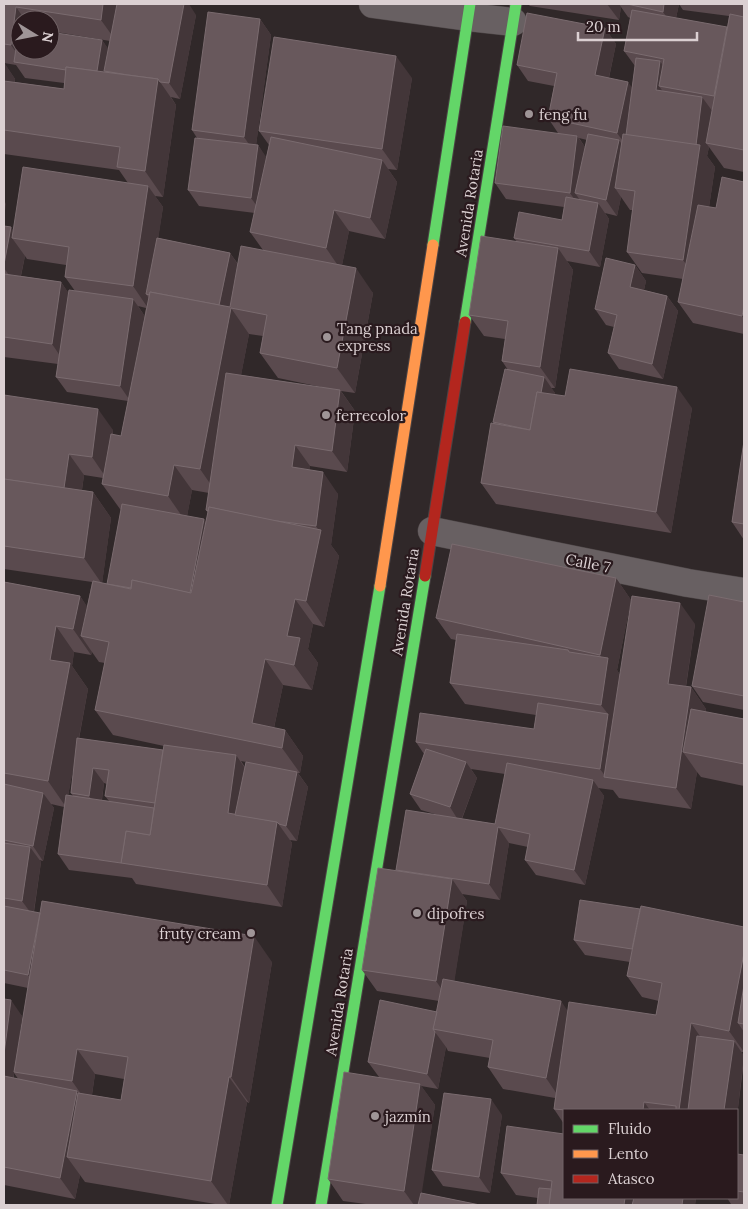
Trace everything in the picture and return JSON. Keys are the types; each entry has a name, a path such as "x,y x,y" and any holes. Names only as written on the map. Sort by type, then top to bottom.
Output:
{"street":[{"path":"374,4 514,13"},
{"name":"Avenida Rotaria","path":"277,1205 394,499 469,11"},
{"name":"Avenida Rotaria","path":"321,1205 432,532 514,13"},
{"name":"Calle 7","path":"432,532 688,583 744,592"}],"building":[{"path":"4,4 103,4 101,20 60,14 60,10 36,10 16,7 16,10 10,10 10,45 4,44"},
{"path":"117,4 184,4 169,83 160,82 158,79 104,71"},
{"path":"627,4 664,4 663,12"},
{"path":"632,10 727,27 714,96 659,86 664,59 624,51"},
{"path":"208,12 260,19 244,137 192,130"},
{"path":"527,13 605,28 595,75 628,82 617,133 548,118 557,73 517,65"},
{"path":"730,14 744,17 744,150 706,143"},
{"path":"60,34 102,40 97,71 66,67 66,70 14,62 14,60 60,60"},
{"path":"274,37 396,56 382,149 259,131"},
{"path":"636,58 660,61 656,90 702,97 696,145 626,135"},
{"path":"66,67 158,79 145,171 117,167 120,147 4,130 4,81 64,89"},
{"path":"503,126 577,136 570,193 495,183"},
{"path":"588,134 619,140 606,200 575,193"},
{"path":"623,134 700,145 683,260 627,252 635,191 615,188"},
{"path":"271,137 382,160 370,218 334,210 326,248 250,232"},
{"path":"195,138 258,145 251,198 188,190"},
{"path":"23,167 148,186 133,286 65,277 69,247 12,238"},
{"path":"722,177 744,182 744,306 742,316 678,302 698,205 716,208"},
{"path":"566,197 598,203 589,251 514,238 519,212 562,220"},
{"path":"4,226 11,227 4,264"},
{"path":"481,236 558,248 540,367 502,361 508,321 469,315"},
{"path":"157,238 230,253 219,305 150,292 149,295 146,294"},
{"path":"241,246 356,268 337,368 260,353 267,315 231,308 200,469 174,465 168,496 102,484 111,434 121,436 150,292 230,307"},
{"path":"606,258 635,265 630,287 667,296 652,364 608,353 617,315 595,309"},
{"path":"4,274 61,282 52,344 4,337"},
{"path":"69,290 133,299 120,386 56,377"},
{"path":"505,369 544,377 541,393 537,392 530,430 493,422"},
{"path":"570,369 677,387 656,512 481,483 491,423 530,430 537,392 565,396"},
{"path":"226,373 340,390 332,451 295,445 292,467 323,472 316,526 269,520 209,507 208,511 206,510"},
{"path":"4,395 98,409 92,457 69,454 64,488 4,479"},
{"path":"744,441 744,524 732,522"},
{"path":"4,479 93,492 84,558 4,546"},
{"path":"122,504 204,519 190,593 132,580 131,588 107,584"},
{"path":"209,507 321,530 306,601 295,599 287,636 300,638 294,665 265,659 252,723 285,730 282,748 95,710 109,642 81,636 93,581 131,589 132,580 191,593"},
{"path":"452,544 616,578 600,655 436,618"},
{"path":"4,582 80,596 73,629 56,626 50,660 70,663 48,781 4,773"},
{"path":"709,595 744,602 744,696 692,686"},
{"path":"632,596 680,603 668,684 691,687 676,788 604,777"},
{"path":"457,634 568,650 569,652 608,658 601,705 450,683"},
{"path":"538,703 608,714 600,769 416,742 420,713 534,729"},
{"path":"691,709 744,719 744,764 683,752"},
{"path":"77,738 163,750 155,803 105,796 109,770 93,768 89,796 71,793"},
{"path":"164,745 236,755 228,813 277,822 267,885 121,863 126,831 150,835"},
{"path":"426,749 466,762 450,807 410,794"},
{"path":"246,762 297,772 286,826 277,822 235,815"},
{"path":"507,763 593,780 574,870 525,860 530,834 498,827 489,884 396,870 406,810 495,824"},
{"path":"4,784 43,793 33,846 4,840"},
{"path":"66,795 154,808 150,835 126,831 121,863 58,854"},
{"path":"4,843 30,847 22,901 4,898"},
{"path":"378,868 452,879 436,981 362,970"},
{"path":"580,900 640,909 632,949 574,940"},
{"path":"42,901 254,936 231,1077 229,1077 211,1181 67,1157 78,1093 121,1100 128,1057 77,1049 72,1081 14,1072"},
{"path":"4,906 40,913 28,975 4,970"},
{"path":"641,906 744,927 744,953 729,1031 691,1023 679,1109 676,1109 676,1106 644,1102 643,1109 554,1109 569,1002 656,1015 662,983 627,976"},
{"path":"443,979 561,1001 546,1078 488,1067 493,1040 433,1029"},
{"path":"744,985 744,1024 738,1023"},
{"path":"4,999 11,1000 4,1054"},
{"path":"380,1000 437,1012 427,1074 368,1062"},
{"path":"697,1036 734,1041 724,1109 688,1109"},
{"path":"344,1072 420,1084 404,1191 328,1179"},
{"path":"4,1076 77,1091 60,1178 4,1167"},
{"path":"444,1093 491,1099 479,1177 432,1170"},
{"path":"507,1126 563,1134 563,1199 625,1199 624,1205 549,1205 552,1181 501,1173"},
{"path":"738,1154 744,1155 744,1192 738,1191"},
{"path":"539,1188 551,1189 549,1205 537,1205"},
{"path":"421,1193 480,1205 418,1205"},
{"path":"634,1199 683,1199 682,1205 632,1205"}],"traffic: fast":[{"path":"433,245 470,4"},
{"path":"465,322 516,4"},
{"path":"321,1205 425,576"},
{"path":"277,1205 380,586"}],"traffic: slow":[{"path":"380,586 433,245"}],"traffic: jam":[{"path":"425,576 465,322"}],"place":[{"name":"feng fu","path":"529,114"},
{"name":"Tang pnada express","path":"327,337"},
{"name":"ferrecolor","path":"326,415"},
{"name":"dipofres","path":"417,913"},
{"name":"fruty cream","path":"251,933"},
{"name":"jazmín","path":"375,1116"}]}
